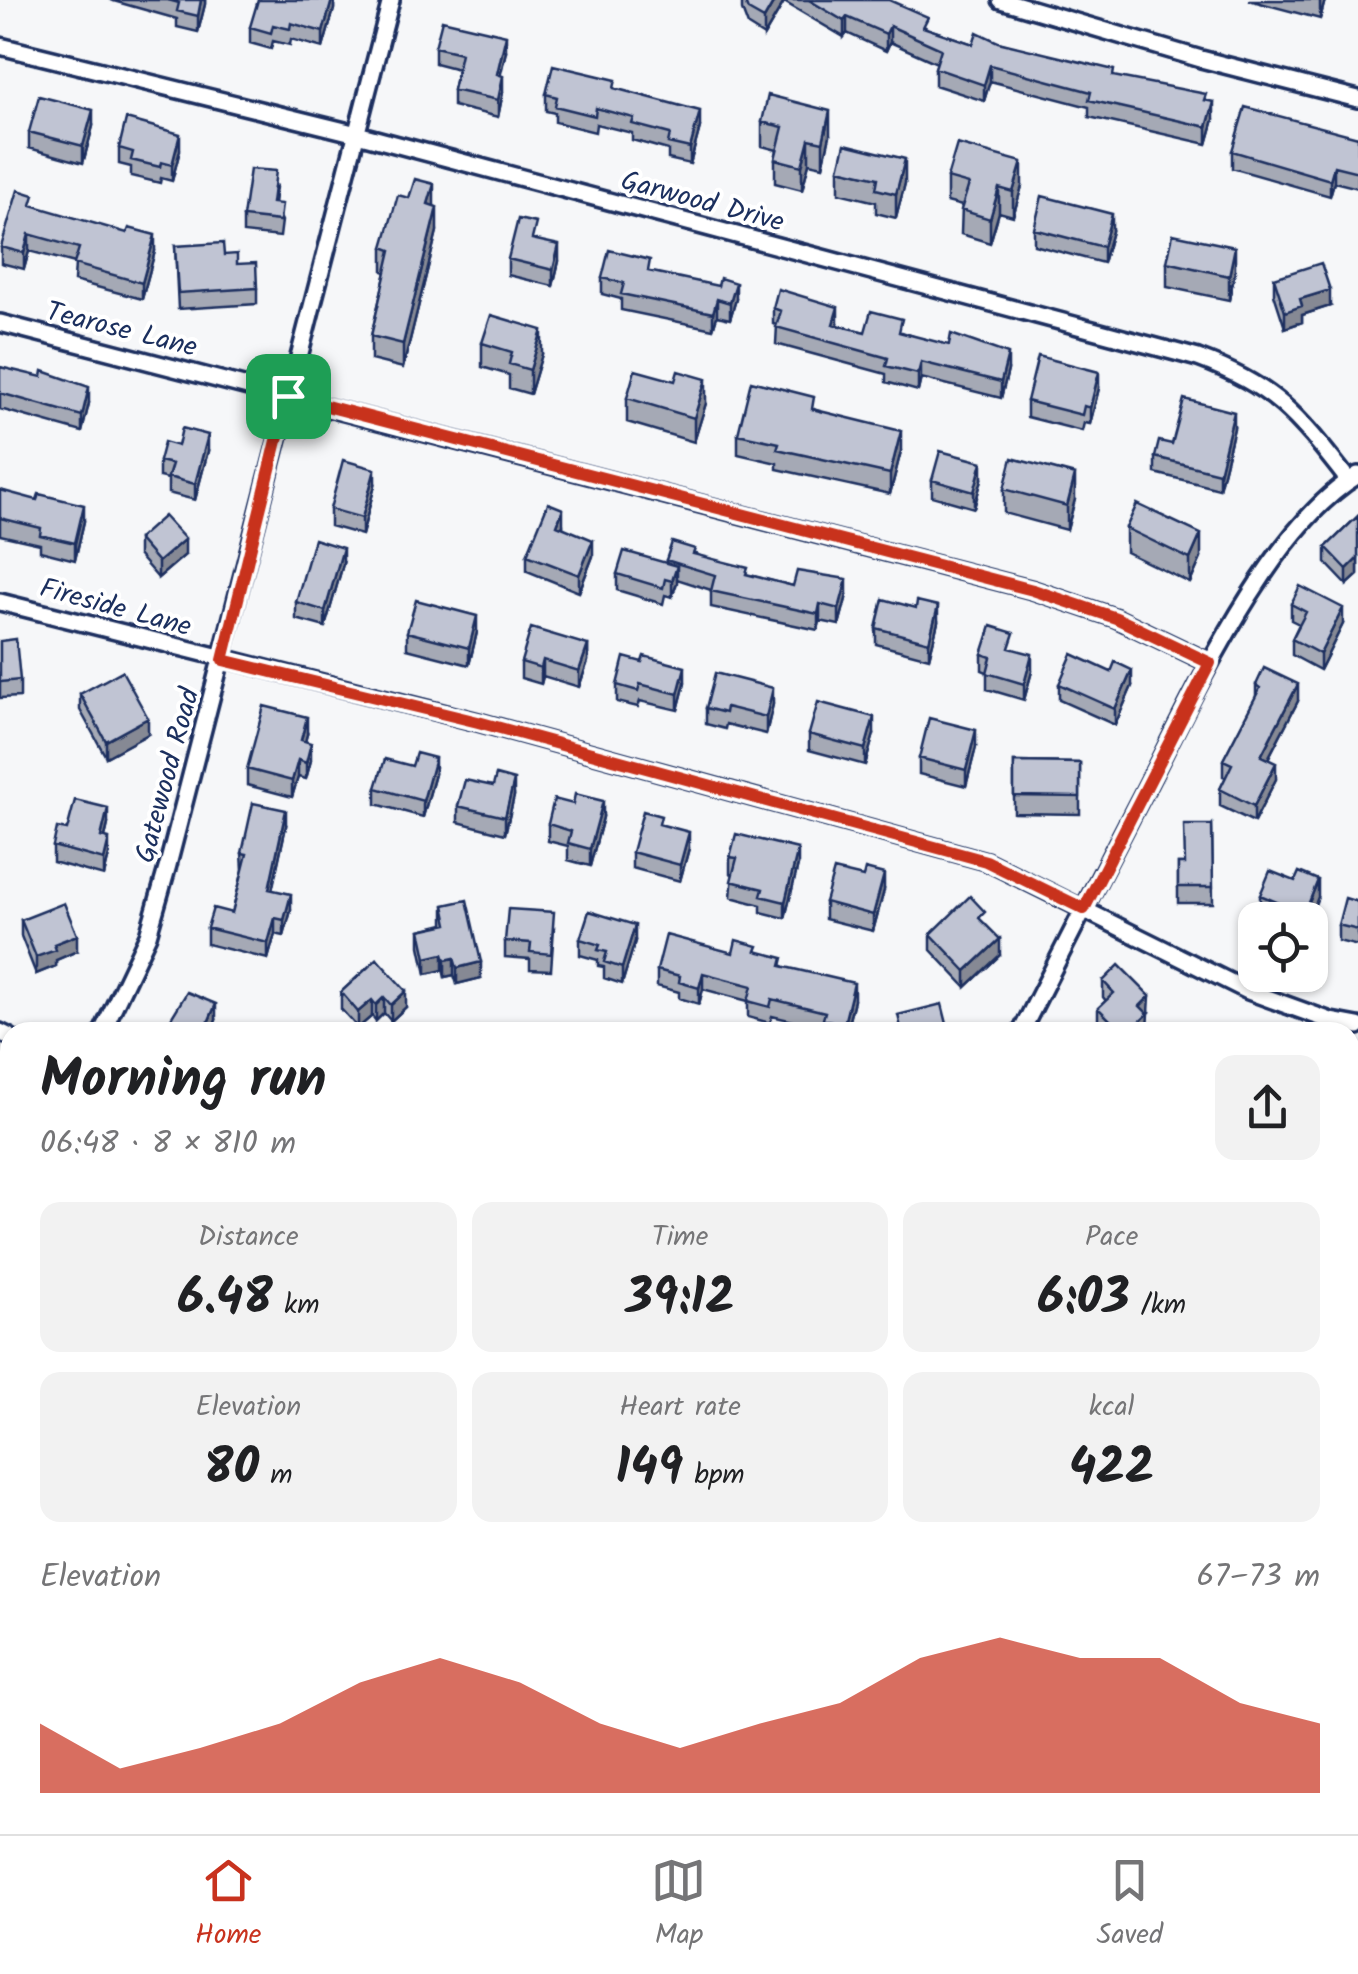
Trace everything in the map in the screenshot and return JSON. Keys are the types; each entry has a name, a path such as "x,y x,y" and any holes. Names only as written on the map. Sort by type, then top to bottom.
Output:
{"street":[{"name":"Gatewood Road","path":"107,1022 148,935 223,660 391,0"},
{"path":"1002,0 1184,54 1358,99"},
{"name":"Garwood Drive","path":"0,46 357,134 1198,358 1244,375 1278,397 1354,478"},
{"name":"Tearose Lane","path":"0,322 1033,590 1116,618 1210,663"},
{"path":"1026,1022 1210,663 1283,551 1326,498 1354,478"},
{"name":"Fireside Lane","path":"0,602 478,722 986,861 1248,991 1336,1022"}],"building":[{"path":"168,0 201,0 198,16 177,11 179,3"},
{"path":"258,0 332,0 323,32 291,23 290,29 273,25 271,33 250,27"},
{"path":"744,0 775,0 764,19 748,10"},
{"path":"809,0 889,0 928,17 923,27 973,44 977,32 998,42 1114,70 1113,76 1206,94 1204,100 1214,102 1207,127 1089,100 1091,92 990,65 984,85 935,68 941,49 890,26 886,34 847,17 844,21"},
{"path":"442,20 506,35 497,74 503,76 498,100 453,90 461,53 435,47"},
{"path":"553,65 616,80 614,88 700,111 690,148 668,143 670,134 632,124 634,118 596,108 595,116 555,106 557,97 546,94"},
{"path":"768,95 830,111 823,142 809,139 802,166 775,159 783,127 762,122"},
{"path":"39,96 93,110 83,146 29,132"},
{"path":"1245,107 1358,137 1358,172 1334,166 1330,180 1232,151"},
{"path":"126,119 180,134 172,165 161,162 160,167 131,160 133,152 119,148"},
{"path":"845,144 905,159 896,194 876,189 878,178 839,169"},
{"path":"957,144 1022,162 1013,192 999,188 990,219 961,210 969,184 947,178"},
{"path":"250,169 276,171 272,203 282,204 280,221 243,217"},
{"path":"415,179 434,184 428,204 437,207 403,344 371,336 391,250 383,247 398,195 409,198"},
{"path":"18,190 34,195 31,205 127,233 129,228 155,235 142,283 74,264 79,248 29,234 24,253 1,247"},
{"path":"1042,196 1112,214 1103,247 1034,229"},
{"path":"518,219 536,223 532,239 559,245 553,270 508,259"},
{"path":"1173,234 1235,247 1229,276 1167,262"},
{"path":"223,243 224,255 237,254 237,264 256,263 257,288 178,293 175,246"},
{"path":"609,250 650,260 648,271 718,286 720,278 736,283 730,303 717,299 713,313 621,294 624,283 602,278"},
{"path":"1321,263 1330,290 1300,299 1302,306 1285,312 1274,278"},
{"path":"778,289 838,307 833,324 865,332 871,311 902,319 899,332 949,345 951,334 1008,354 1001,382 921,362 918,374 886,366 888,358 776,327 781,311 773,308"},
{"path":"491,315 542,330 530,370 509,364 512,352 482,343"},
{"path":"1038,356 1099,372 1090,408 1084,406 1082,415 1027,401"},
{"path":"0,367 42,377 43,371 89,387 82,416 0,393"},
{"path":"635,370 675,381 678,371 706,379 694,418 627,398"},
{"path":"751,381 814,397 812,409 901,431 890,474 777,449 779,443 738,434"},
{"path":"1184,399 1234,412 1219,473 1155,457 1159,441 1172,444"},
{"path":"182,428 208,435 195,484 168,477 172,464 159,461 164,442 178,446"},
{"path":"940,451 982,462 974,492 932,480"},
{"path":"1012,458 1075,475 1067,506 1004,489"},
{"path":"343,460 375,469 362,518 330,509"},
{"path":"0,490 37,500 39,494 84,505 75,543 40,535 41,528 0,518"},
{"path":"548,503 563,509 557,525 593,540 579,575 527,555"},
{"path":"1137,504 1201,534 1190,559 1126,528"},
{"path":"164,516 185,539 158,562 138,539"},
{"path":"1358,516 1358,558 1347,569 1326,547"},
{"path":"314,539 343,548 325,611 296,602"},
{"path":"672,542 695,549 693,554 748,568 746,574 793,586 797,571 847,579 839,609 820,604 818,614 711,591 715,575 666,560"},
{"path":"624,551 677,566 672,581 665,579 663,588 617,574"},
{"path":"1300,586 1343,608 1320,654 1292,639 1306,612 1291,604"},
{"path":"883,599 916,608 917,601 938,606 929,642 876,628"},
{"path":"416,600 477,616 469,648 407,632"},
{"path":"991,626 1014,633 1009,648 1032,654 1024,684 987,673 991,657 982,654"},
{"path":"531,628 588,645 579,671 543,660 541,668 521,662"},
{"path":"16,639 20,680 0,682 0,641"},
{"path":"1072,654 1111,672 1115,662 1132,670 1115,709 1059,684"},
{"path":"644,656 685,667 678,694 640,684 638,691 617,685 624,657 642,662"},
{"path":"1264,668 1298,684 1261,756 1276,763 1254,806 1220,789 1232,764 1223,760 1260,688 1256,685"},
{"path":"122,671 148,718 106,741 80,694"},
{"path":"715,673 773,688 766,717 726,707 725,713 706,708"},
{"path":"818,702 874,717 865,749 809,734"},
{"path":"264,706 307,717 301,740 311,743 306,763 298,760 292,781 247,769"},
{"path":"929,718 976,730 966,770 919,758"},
{"path":"416,753 435,758 423,801 376,788 385,759 412,766"},
{"path":"1014,762 1080,763 1080,797 1014,796"},
{"path":"496,775 514,780 505,817 458,806 465,780 493,786"},
{"path":"575,794 603,801 590,849 568,843 571,831 548,824 554,799 573,804"},
{"path":"75,800 108,808 101,837 109,839 104,860 53,846 57,828 67,830"},
{"path":"253,803 286,810 269,889 291,894 284,920 275,918 268,943 207,928 213,908 232,913 247,854 242,853"},
{"path":"643,811 661,816 659,824 689,832 680,865 632,852"},
{"path":"1184,825 1212,825 1213,887 1178,887 1178,864 1185,864"},
{"path":"736,834 798,849 785,902 761,896 763,889 731,881 737,858 730,857"},
{"path":"865,869 884,874 873,915 825,902 834,870 863,877"},
{"path":"1270,871 1295,881 1299,872 1318,880 1309,902 1277,902 1260,895"},
{"path":"970,896 985,912 979,918 1000,939 966,971 931,934"},
{"path":"1345,898 1358,902 1358,930 1338,925"},
{"path":"467,900 481,962 457,968 454,958 445,960 443,954 426,958 420,930 448,924 444,905"},
{"path":"64,903 77,935 54,944 56,950 36,957 21,920"},
{"path":"508,909 554,912 551,954 530,952 531,943 505,941"},
{"path":"589,911 635,925 622,968 604,962 607,952 598,950 600,945 580,939"},
{"path":"666,935 733,953 736,940 758,946 756,951 783,958 781,966 854,983 844,1022 836,1022 823,1019 825,1012 772,999 770,1007 748,1001 752,986 703,973 699,988 679,982 680,976 657,970"},
{"path":"377,959 406,991 391,1005 384,997 376,1005 372,1000 358,1012 341,992"},
{"path":"1119,965 1150,996 1140,1006 1148,1014 1140,1022 1112,1022 1098,1008 1114,993 1103,981"},
{"path":"187,992 216,1004 208,1022 169,1022"},
{"path":"942,1004 946,1022 900,1022 898,1015"}],"route":[{"path":"288,396 1033,590 1116,618 1210,663 1084,909 986,861 478,722 223,660 288,396"}]}
